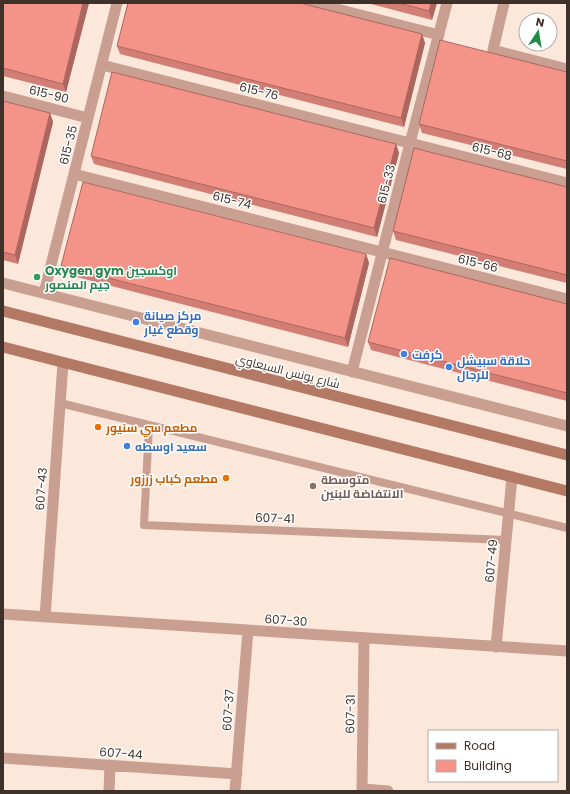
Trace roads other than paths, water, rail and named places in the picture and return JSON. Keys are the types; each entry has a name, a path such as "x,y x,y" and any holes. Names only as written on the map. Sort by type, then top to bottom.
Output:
{"main road":[{"name":"شارع يونس السبعاوي","path":"3,311 567,455"},
{"path":"3,348 567,491"}],"street":[{"name":"615-35","path":"44,293 117,3"},
{"path":"313,3 439,35"},
{"name":"615-33","path":"352,372 447,3"},
{"path":"504,3 493,50 567,69"},
{"name":"615-76","path":"102,65 410,143"},
{"name":"615-90","path":"3,96 88,118"},
{"name":"615-68","path":"410,143 567,183"},
{"name":"615-74","path":"74,174 383,252"},
{"name":"615-66","path":"383,252 567,299"},
{"path":"3,283 567,426"},
{"name":"607-43","path":"45,617 63,363"},
{"name":"607-49","path":"496,647 512,477"},
{"name":"607-30","path":"3,614 567,651"},
{"name":"607-37","path":"235,791 248,630"},
{"name":"607-31","path":"362,790 364,638"},
{"name":"607-44","path":"3,758 237,774"},
{"path":"109,791 110,765"},
{"path":"362,790 388,791"}],"lane":[{"path":"60,403 567,528"},
{"name":"607-41","path":"149,425 144,525 506,540"}],"place":[{"name":"Oxygen gym اوكسجين جيم المنصور","path":"37,277"},
{"name":"مركز صيانة وقطع غيار","path":"136,322"},
{"name":"كرفت","path":"404,354"},
{"name":"حلاقة سبيشل للرجال","path":"449,367"},
{"name":"مطعم سي سنيور","path":"98,427"},
{"name":"سعيد اوسطه","path":"127,446"},
{"name":"مطعم كباب زرزور","path":"226,478"},
{"name":"متوسطة الانتفاضة للبنين","path":"313,486"}]}
